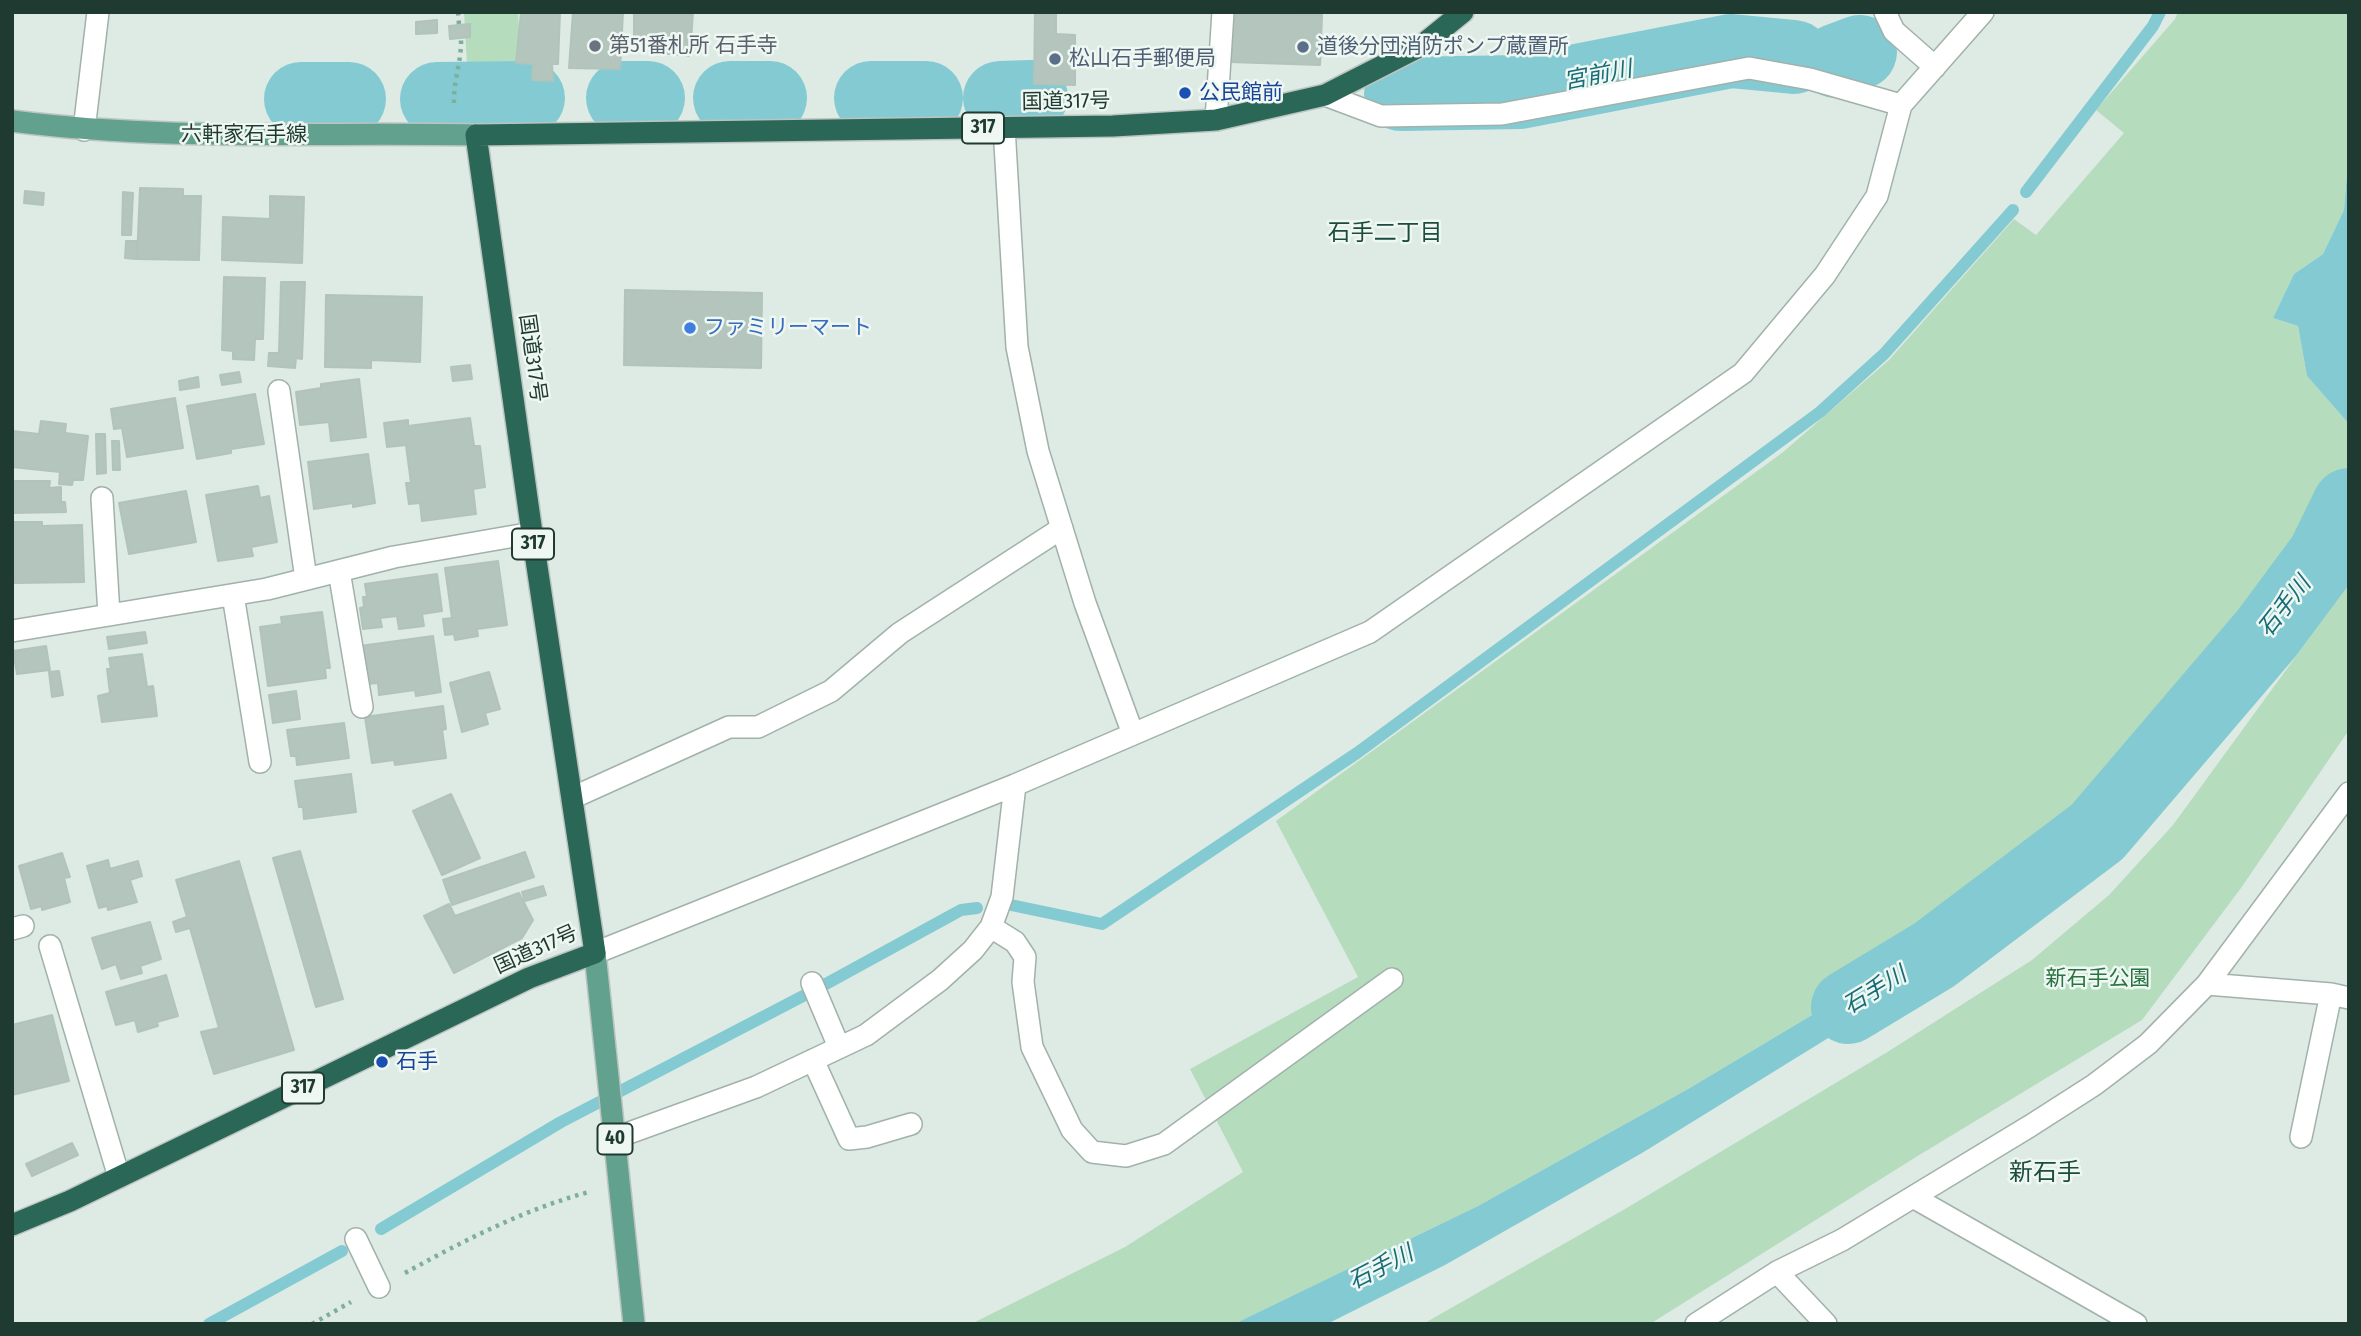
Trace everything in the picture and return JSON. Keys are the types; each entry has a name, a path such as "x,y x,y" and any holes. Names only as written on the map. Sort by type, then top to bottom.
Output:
{"highway":[{"name":"国道317号","path":"12,1225 119,1177 530,978 595,953 476,135 1113,126 1216,120 1325,96 1421,46 1463,12"}],"main road":[{"name":"六軒家石手線","path":"12,121 84,130 185,135 476,135"},
{"name":"40","path":"595,953 634,1324"}],"street":[{"path":"84,130 98,12"},
{"path":"1216,120 1223,12"},
{"path":"1885,12 1894,32 1934,67"},
{"path":"595,953 1015,785 1370,632 1743,373 1825,275 1877,196 1901,104 1983,12"},
{"path":"1325,96 1381,116 1502,114 1749,68 1810,79 1901,104"},
{"path":"1004,127 1017,347 1038,451 1085,603 1133,734"},
{"path":"279,391 306,579"},
{"path":"102,498 109,615"},
{"path":"572,798 729,727 758,727 831,691 900,633 1062,528"},
{"path":"12,631 233,595 394,557 532,533"},
{"path":"339,571 362,707"},
{"path":"233,595 260,762"},
{"path":"615,1138 756,1087 866,1035 940,980 973,950 991,927 1002,897 1015,785"},
{"path":"1696,1324 1777,1272 1842,1240 1913,1198 2094,1085 2148,1044 2207,984 2349,793"},
{"path":"991,927 1015,942 1026,957 1023,982 1032,1047 1072,1130 1092,1153 1126,1156 1164,1144 1392,979"},
{"path":"50,946 119,1177"},
{"path":"812,983 839,1047"},
{"path":"2207,984 2340,996 2301,1137"},
{"path":"813,1060 849,1139 867,1137 911,1124"},
{"path":"1913,1198 2136,1324"},
{"path":"356,1239 379,1287"},
{"path":"1777,1272 1826,1324"}],"path":[{"path":"458,12 459,25"},
{"path":"454,105 454,84 461,53 461,38"},
{"path":"312,1324 446,1250 557,1200 620,1184"}],"green space":[{"path":"464,12 518,12 522,79 468,82"},
{"path":"2178,12 2349,12 2349,150 2344,210 2323,254 2294,274 2273,318 2298,326 2307,376 2349,424 2349,478 2294,599 2326,571 2288,625 2110,842 1893,998 1932,956 1874,978 1688,1089 1478,1206 1234,1324 971,1324 1125,1247 1243,1172 1190,1069 1358,977 1276,821 1782,453 1889,360 2014,219 2036,235 2124,133 2096,110 2175,19"},
{"name":"新石手公園","path":"2349,579 2349,730 2241,888 2142,1020 1916,1157 1650,1324 1423,1324 1625,1209 1889,1051 2032,960 2109,895 2173,825 2321,622"}],"water":[{"path":"2349,150 2349,424 2307,376 2298,326 2273,318 2294,274 2323,254 2344,210"},
{"path":"2349,478 2349,531 2326,571 2293,600"},
{"path":"1934,955 1893,998 1642,1153 1445,1265 1327,1324 1234,1324 1478,1206 1688,1089 1874,978"}],"building":[{"path":"521,12 560,12 558,64 552,64 553,81 532,80 533,64 516,63"},
{"path":"573,12 623,12 620,69 569,68"},
{"path":"634,12 693,12 690,56 661,53 662,43 634,42"},
{"path":"1035,12 1056,12 1056,34 1075,35 1075,85 1034,84"},
{"path":"1232,12 1322,15 1320,65 1230,62"},
{"path":"437,20 437,33 416,34 416,22"},
{"path":"470,24 470,37 450,39 449,26"},
{"path":"140,188 183,189 183,196 201,196 199,260 137,259"},
{"path":"25,191 44,193 43,205 24,203"},
{"path":"123,192 133,193 131,235 122,235"},
{"path":"270,196 304,197 302,263 222,260 223,217 270,219"},
{"path":"126,241 137,241 136,259 125,258"},
{"path":"224,277 265,278 263,339 255,339 254,360 233,359 233,351 222,350"},
{"path":"281,282 305,282 302,359 296,358 295,368 268,366 269,353 279,353"},
{"path":"625,290 762,293 761,368 624,365"},
{"path":"326,295 422,297 420,362 371,360 371,368 325,367"},
{"path":"470,365 472,379 453,381 451,367"},
{"path":"239,372 241,382 222,385 220,375"},
{"path":"198,377 199,387 180,390 179,381"},
{"path":"359,379 366,437 331,441 329,422 300,425 296,392 321,388 321,384"},
{"path":"255,394 264,444 231,449 231,453 197,459 187,406"},
{"path":"175,398 183,448 127,457 122,428 114,429 111,409"},
{"path":"470,418 474,446 480,446 485,487 473,489 476,514 422,521 420,503 409,504 406,483 411,483 406,445 387,447 384,423 408,420 408,426"},
{"path":"41,421 66,424 65,433 88,436 83,480 73,480 72,485 59,484 60,472 12,467 12,431 39,434"},
{"path":"96,434 105,434 106,473 97,474"},
{"path":"112,441 119,441 120,470 113,470"},
{"path":"368,454 375,503 353,507 353,503 314,509 308,462"},
{"path":"12,481 50,481 49,488 61,487 61,502 65,502 66,512 12,513"},
{"path":"258,486 260,498 269,496 277,542 251,547 253,556 218,561 206,495"},
{"path":"186,491 196,542 129,554 119,503"},
{"path":"12,522 42,522 42,526 82,525 84,582 15,583 15,577 12,577"},
{"path":"498,561 507,625 477,629 478,636 455,640 454,634 445,635 443,619 452,618 445,568"},
{"path":"437,574 442,611 422,614 424,626 399,629 397,616 380,618 382,627 363,629 360,608 364,607 363,597 367,597 365,584"},
{"path":"322,612 330,668 325,668 326,678 268,686 260,627 282,624 281,617"},
{"path":"145,632 147,643 109,649 107,637"},
{"path":"433,636 441,692 416,696 415,690 379,695 378,683 366,684 360,646"},
{"path":"46,646 50,670 17,674 13,651"},
{"path":"142,654 147,687 153,686 157,716 102,722 98,696 110,693 107,669 111,669 109,658"},
{"path":"59,671 63,695 52,697 49,672"},
{"path":"489,672 500,709 485,713 488,724 462,732 450,683"},
{"path":"296,691 300,719 273,723 269,695"},
{"path":"443,706 446,729 442,730 446,758 395,765 394,760 372,763 365,717"},
{"path":"344,723 349,758 297,765 296,756 291,756 287,730"},
{"path":"351,774 356,812 304,819 295,781"},
{"path":"451,794 480,858 442,875 413,811"},
{"path":"300,851 343,999 316,1007 273,858"},
{"path":"525,852 534,877 452,905 443,880"},
{"path":"62,853 70,877 64,878 70,902 42,910 42,906 31,909 19,866"},
{"path":"108,860 110,869 138,861 142,876 130,880 137,902 108,910 107,906 99,908 87,866"},
{"path":"239,861 294,1050 214,1074 201,1032 219,1028 190,928 176,932 173,922 187,917 176,880"},
{"path":"543,886 546,895 525,901 522,892"},
{"path":"519,893 533,920 522,938 454,973 424,916 449,904 455,916"},
{"path":"150,922 161,959 140,966 142,973 121,979 116,964 102,969 92,938"},
{"path":"166,975 178,1016 157,1022 158,1026 138,1032 135,1020 116,1025 106,992"},
{"path":"52,1015 69,1081 12,1095 12,1025"},
{"path":"72,1143 78,1155 32,1176 26,1164"}],"waterway":[{"path":"2026,192 2153,26 2160,12"},
{"name":"宮前川","path":"1401,94 1520,92 1731,51 1794,57"},
{"name":"宮前川","path":"1836,61 1860,52"},
{"name":"宮前川","path":"1000,98 1031,97"},
{"name":"宮前川","path":"437,99 528,98"},
{"name":"宮前川","path":"623,98 648,98"},
{"name":"宮前川","path":"730,98 770,98"},
{"name":"宮前川","path":"871,98 926,98"},
{"name":"宮前川","path":"301,99 349,99"},
{"path":"1011,905 1102,924 1357,753 1820,412 1884,354 2013,210"},
{"name":"石手川","path":"1848,1007 1934,955 2097,832 2267,633 2324,556 2349,505"},
{"path":"824,985 961,910 977,908"},
{"path":"381,1229 561,1122 805,995"},
{"path":"209,1324 342,1251"}],"place":[{"name":"第51番札所 石手寺","path":"595,46"},
{"name":"道後分団消防ポンプ蔵置所","path":"1303,47"},
{"name":"松山石手郵便局","path":"1055,59"},
{"name":"公民館前","path":"1185,93"},
{"name":"ファミリーマート","path":"690,328"},
{"name":"石手","path":"382,1062"}],"district":[{"name":"石手二丁目","path":"1385,234"},
{"name":"新石手","path":"2045,1173"}]}
